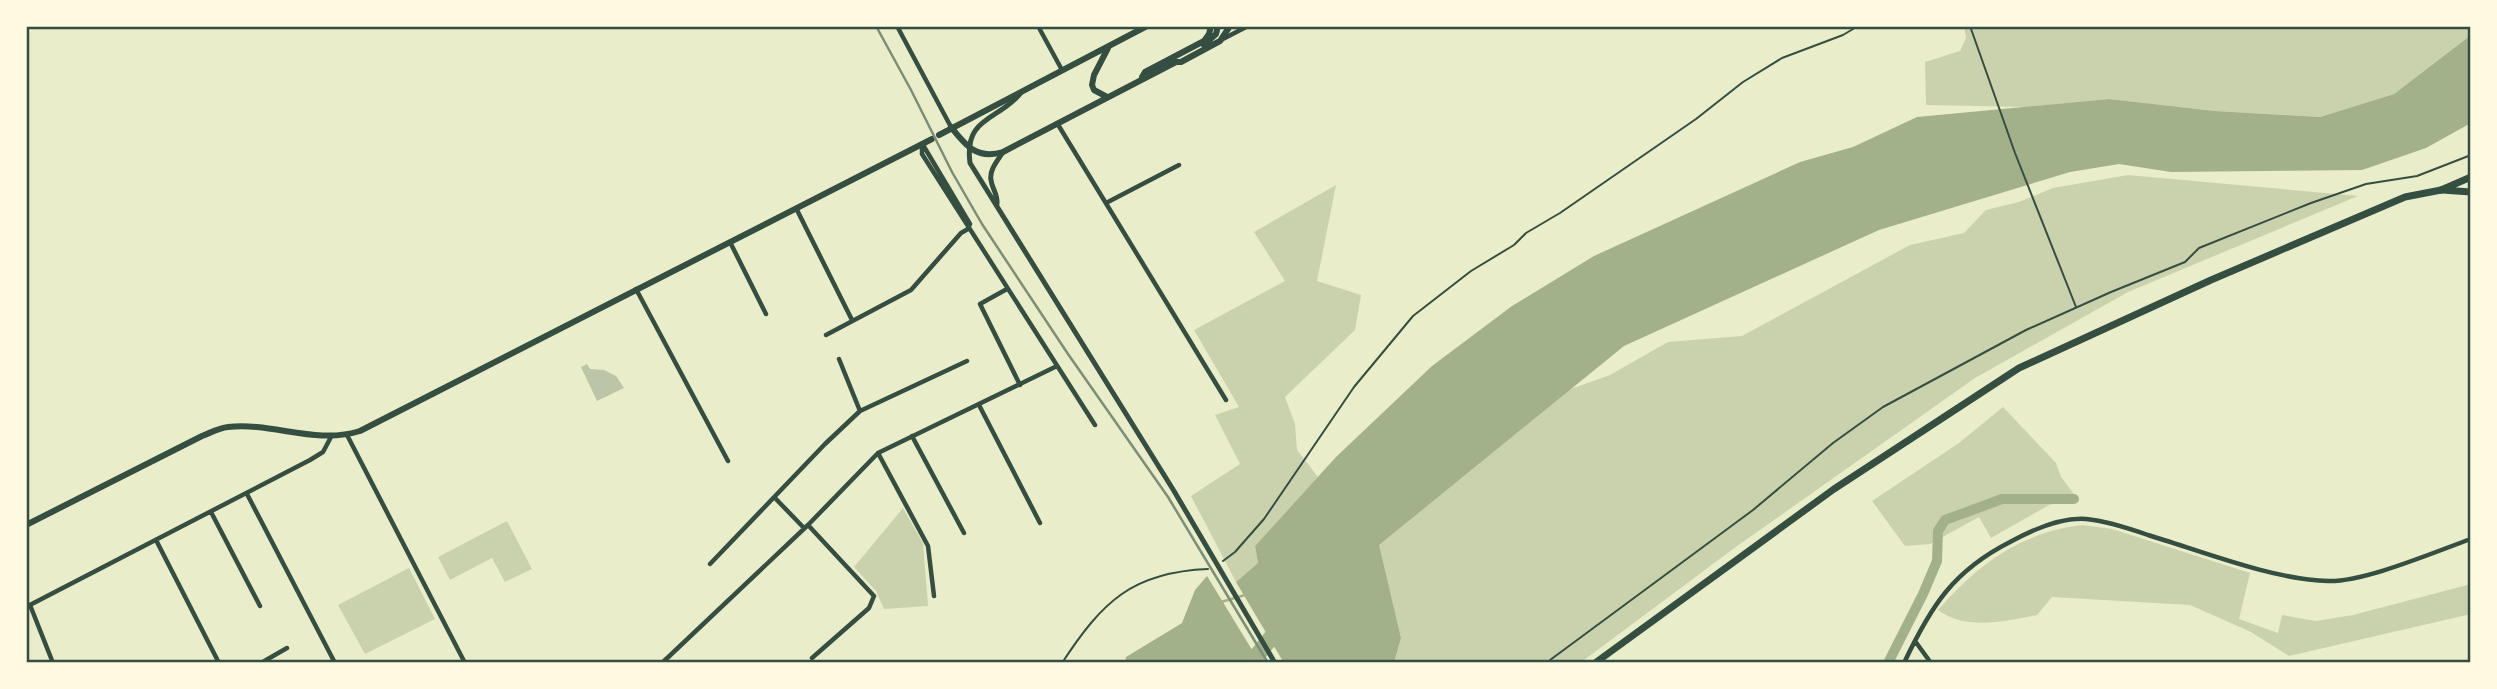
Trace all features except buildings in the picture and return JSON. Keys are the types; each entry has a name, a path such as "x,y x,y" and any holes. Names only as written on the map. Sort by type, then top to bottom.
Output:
{"main road":[{"path":"939,135 1147,26"},
{"path":"1141,79 1146,72 1204,41 1211,26"},
{"path":"951,127 968,148 992,156 1003,152 1176,62 1208,43 1216,34 1218,26"},
{"path":"1176,62 1181,62 1220,41 1230,26"},
{"path":"1107,97 1094,90 1092,80 1109,46"},
{"path":"26,525 202,436 226,428 247,427 331,437 360,431 932,139"},
{"path":"1595,663 1834,489 2019,368 2211,280 2405,197 2441,190 2471,177"},
{"path":"2441,190 2471,192"}],"street":[{"path":"897,26 951,127"},
{"path":"1038,26 1062,70"},
{"path":"1127,26 1132,35"},
{"path":"1220,41 1248,26"},
{"path":"1025,89 1011,104 979,123 968,148 970,163 1174,491 1275,663"},
{"path":"1057,123 1226,400"},
{"path":"826,335 911,290 961,233 968,229 970,223 922,144"},
{"path":"997,204 998,198 990,179 1003,152"},
{"path":"1106,203 1180,165"},
{"path":"796,207 852,320"},
{"path":"968,229 1095,425"},
{"path":"730,241 766,314"},
{"path":"636,289 729,461"},
{"path":"1007,289 980,304 1020,385"},
{"path":"839,359 860,411"},
{"path":"710,564 860,411 967,361"},
{"path":"662,663 806,526 878,453 1057,366"},
{"path":"979,405 1040,523"},
{"path":"347,435 465,663"},
{"path":"912,436 964,533"},
{"path":"53,663 28,606 323,452 331,437"},
{"path":"878,453 928,546 934,596"},
{"path":"247,494 335,663"},
{"path":"775,498 874,596 869,608 812,658"},
{"path":"211,512 260,606"},
{"path":"1904,663 1937,603 1963,571 1996,549 2056,522 2084,519 2114,524 2262,570 2302,579 2331,581 2383,569 2471,539"},
{"path":"156,540 219,663"},
{"path":"1915,640 1931,663"},
{"path":"261,663 287,648"}],"path":[{"path":"1222,562 1235,552 1264,519 1354,387 1413,316 1471,271 1514,245 1526,233 1560,213 1696,119 1743,82 1782,58 1843,35 1858,26"},
{"path":"1970,26 2024,177 2077,307"},
{"path":"1546,663 1753,510 1833,443 1883,407 2026,330 2185,262 2199,248 2366,184 2417,176 2471,155"},
{"path":"1062,663 1083,630 1103,609 1134,587 1163,574 1208,569"}],"shaded area":[{"path":"1964,26 2471,26 2471,35 2394,94 2320,117 2215,111 2109,99 2028,107 1926,105 1925,62 1960,51 1966,38"},
{"path":"2471,35 2471,123 2426,148 2362,170 2171,172 2119,164 2070,172 1879,230 1624,346 1379,545 1401,638 1394,663 1284,663 1236,582 1258,563 1255,546 1336,457 1432,366 1512,306 1594,256 1800,162 1853,147 1917,117 2109,99 2215,111 2320,117 2394,94"},
{"path":"2128,175 2358,196 2128,292 1975,378 1733,549 1580,663 1394,663 1401,638 1378,545 1571,389 1610,375 1668,342 1742,336 1910,245 1964,233 1986,210 2019,202 2053,188"},
{"path":"1336,185 1317,281 1361,295 1355,330 1285,397 1295,424 1297,450 1318,477 1255,546 1258,563 1236,582 1191,496 1240,464 1215,415 1239,407 1194,330 1285,281 1254,232"},
{"path":"2003,407 2056,463 2061,477 2078,499 2049,505 1991,538 1979,517 1930,544 1905,546 1872,501 1959,443"},
{"path":"903,508 923,543 928,606 884,609 876,591 854,567"},
{"path":"507,521 532,569 505,582 492,558 450,580 438,557"},
{"path":"2082,525 2112,529 2250,573 2239,619 2278,633 2282,615 2316,621 2353,615 2471,584 2471,614 2289,656 2251,632 2190,605 2052,597 2037,615 1986,623 1961,620 1938,610 1968,579 2002,553 2039,535"},
{"path":"409,568 435,619 365,654 338,605"},
{"path":"1207,576 1260,663 1125,663 1126,657 1182,623 1195,590"}],"waterway":[{"path":"1888,663 1937,561 1938,531 1945,520 2002,499 2074,499"},
{"path":"1221,602 1245,595"},
{"path":"1251,663 1274,634 1276,622"}],"railway":[{"path":"876,26 982,224 1068,354 1168,497 1268,663"}]}
